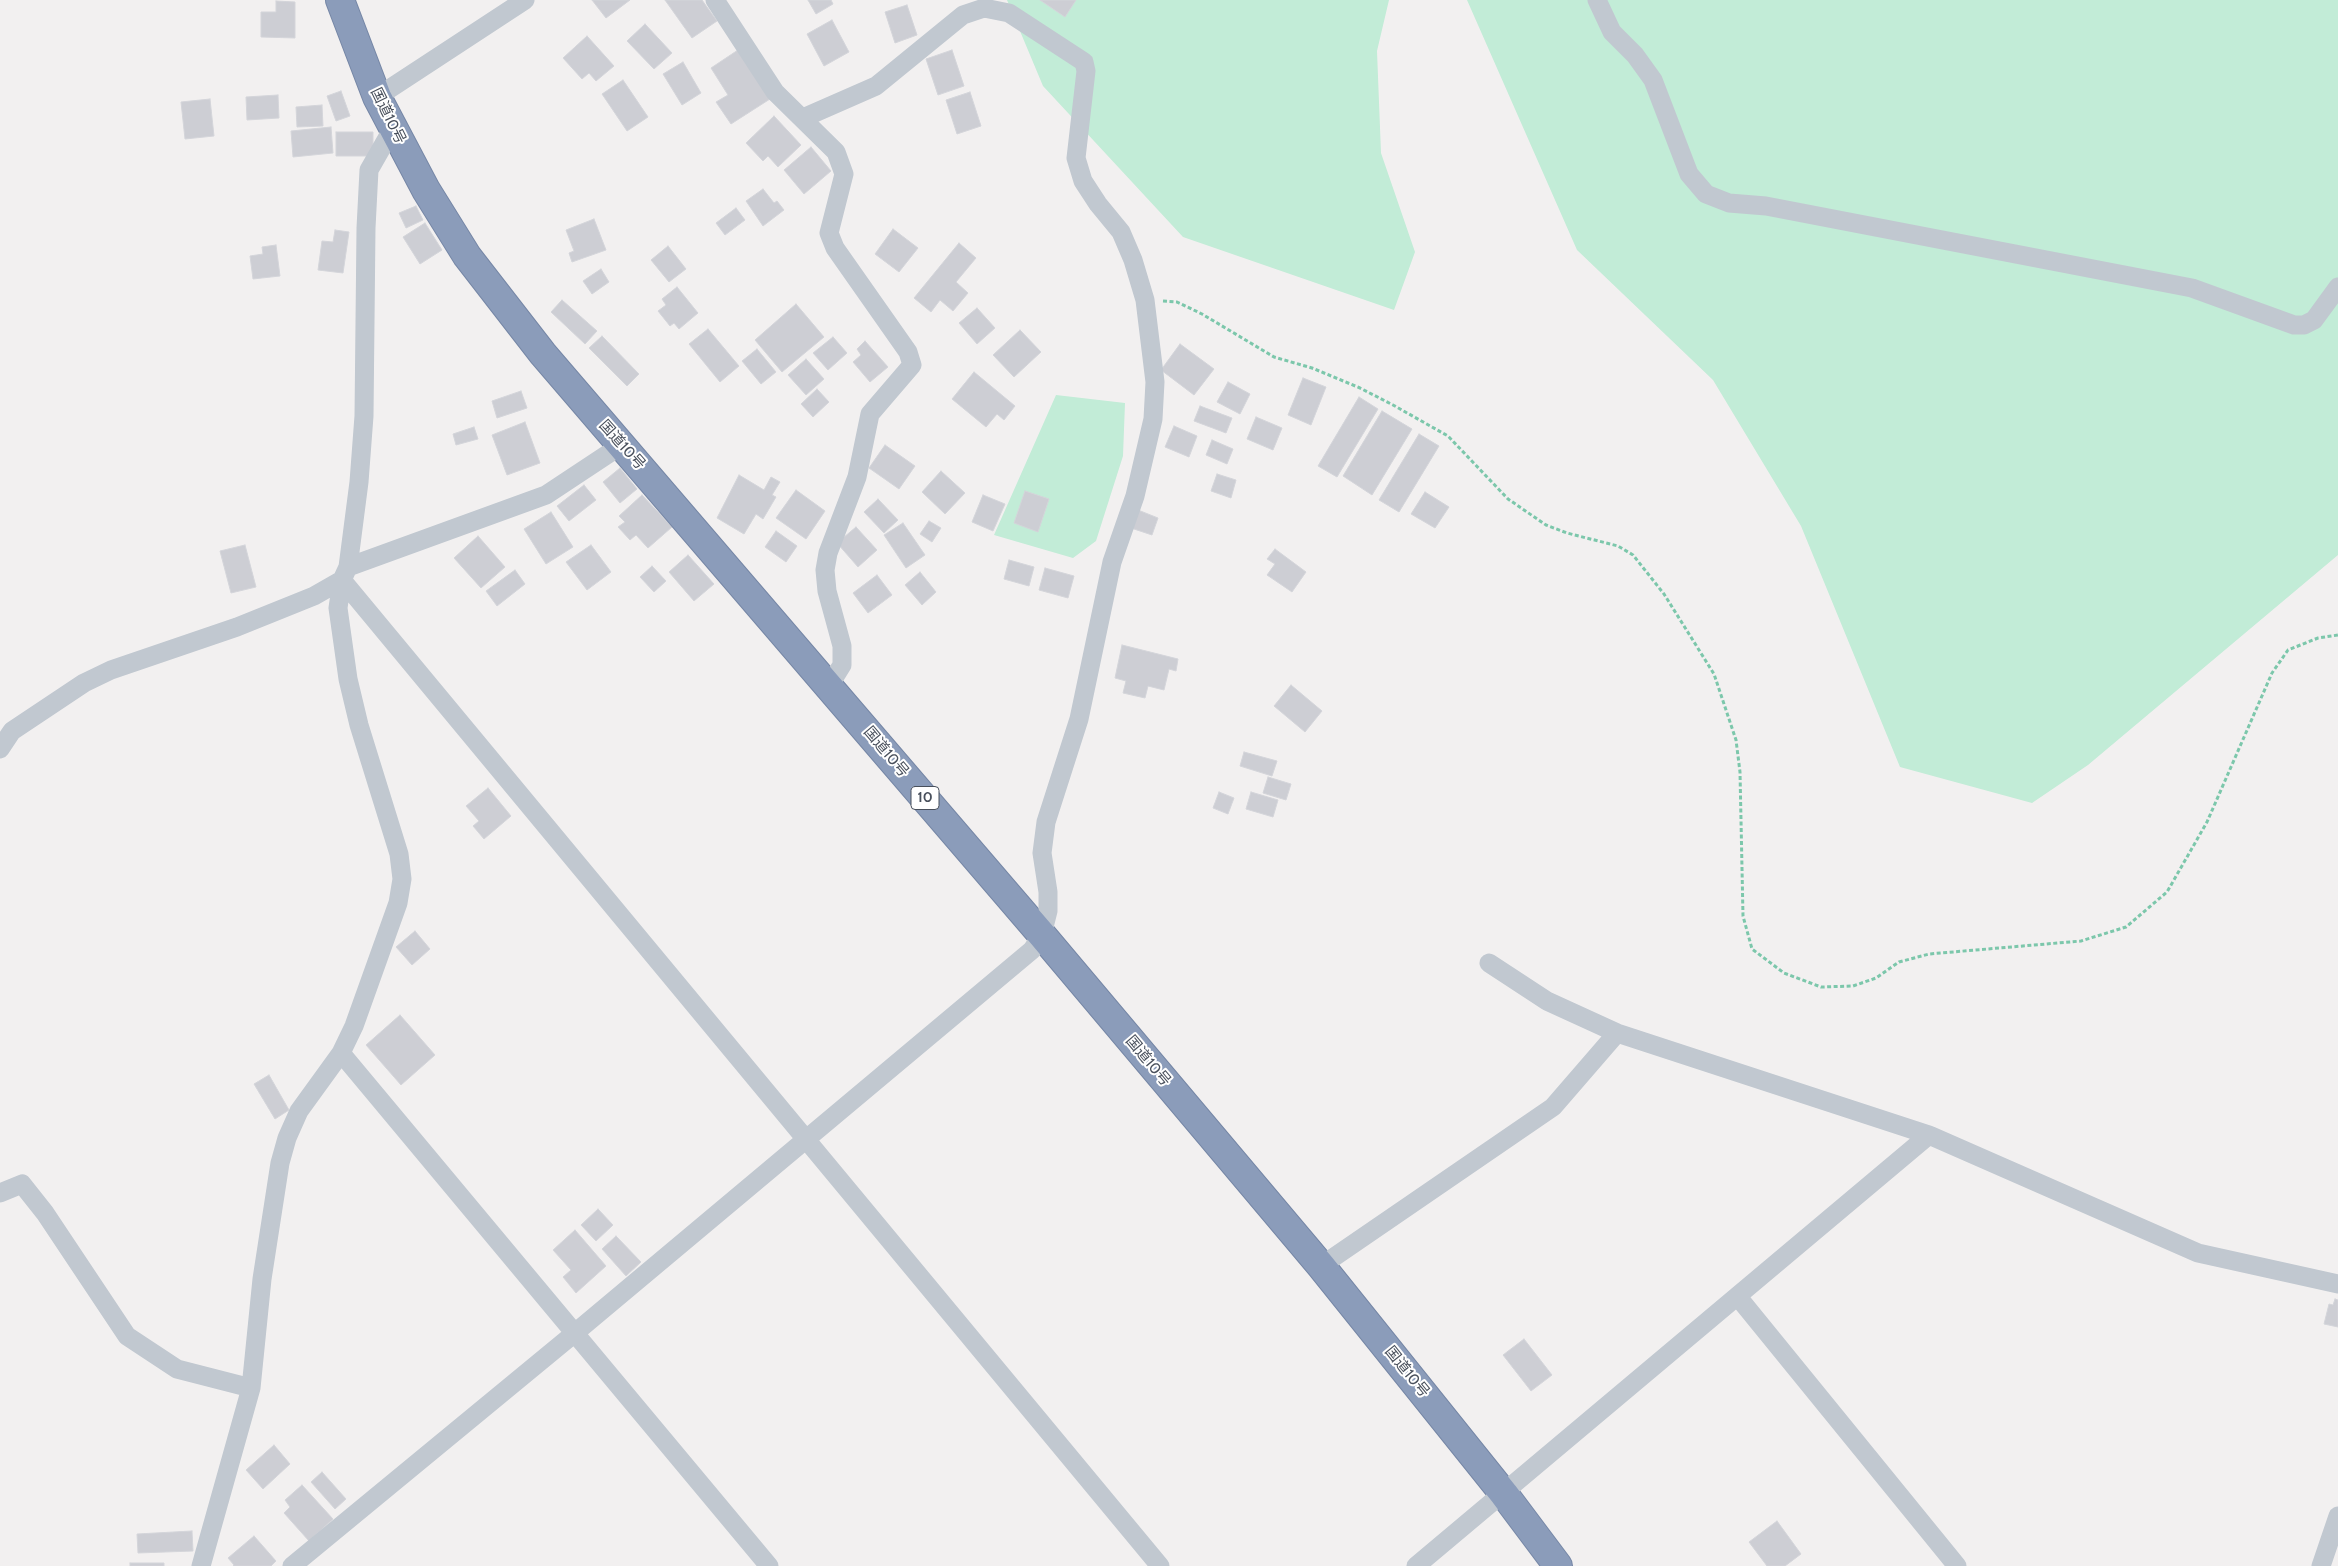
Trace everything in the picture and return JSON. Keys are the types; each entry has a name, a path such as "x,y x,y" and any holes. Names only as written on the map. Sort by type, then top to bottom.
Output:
{"highway":[{"name":"国道10号","path":"340,0 377,97 426,190 466,256 544,354 1042,935 1321,1266 1504,1494 1558,1566"}],"street":[{"path":"377,97 525,0"},
{"path":"715,0 775,92 836,152 844,174 829,233 834,248 908,352 912,365 870,414 857,477 828,554 825,570 827,591 842,646 842,665 829,686"},
{"path":"1597,0 1612,32 1635,55 1653,80 1689,174 1706,194 1728,203 1766,206 2192,288 2294,325 2314,320 2338,287"},
{"path":"292,1566 576,1332 1032,950 1042,935 1048,911 1048,892 1042,853 1046,822 1078,719 1112,562 1135,496 1153,419 1155,382 1146,300 1133,260 1122,232 1098,204 1083,181 1076,158 1086,71 1084,62 1009,13 984,8 963,15 876,86 803,118"},
{"path":"201,1566 251,1388 262,1279 280,1163 287,1138 299,1111 341,1053 354,1026 398,903 402,878 399,854 359,725 348,679 338,608 359,482 364,416 366,228 369,170 393,128"},
{"path":"0,749 12,732 84,683 111,670 237,627 314,596 345,573 546,494 623,444"},
{"path":"345,573 806,1140 1160,1566"},
{"path":"1489,962 1547,1001 1617,1033 1929,1135 2198,1253 2338,1284"},
{"path":"1321,1266 1553,1107 1617,1033"},
{"path":"341,1053 770,1566"},
{"path":"1416,1566 1929,1135"},
{"path":"0,1193 22,1184 45,1213 128,1336 177,1369 251,1388"},
{"path":"1738,1297 1957,1566"},
{"path":"2322,1566 2338,1516"}],"path":[{"path":"1146,300 1177,302 1202,314 1274,356 1320,372 1393,405 1448,436 1508,499 1546,524 1567,533 1618,546 1632,555 1664,594 1714,674 1736,740 1740,772 1740,847 1743,860 1743,916 1752,949 1784,973 1821,987 1853,986 1876,978 1899,962 1929,954 2081,940 2126,927 2167,892 2207,822 2272,673 2288,650 2318,638 2338,635"}],"green space":[{"path":"1007,0 1389,0 1377,51 1381,153 1415,252 1394,310 1183,237 1043,86"},
{"path":"1467,0 2338,0 2338,555 2088,765 2032,803 1900,767 1801,526 1713,380 1577,250"},
{"path":"1056,395 1125,403 1123,456 1096,541 1073,558 994,535"}],"building":[{"path":"592,0 630,0 606,18"},
{"path":"665,0 702,0 717,21 692,38"},
{"path":"808,0 831,0 833,4 816,14"},
{"path":"1040,0 1076,0 1065,17"},
{"path":"276,1 295,2 295,38 261,37 261,12 276,12"},
{"path":"907,5 917,35 895,43 885,12"},
{"path":"832,20 849,52 824,66 807,34"},
{"path":"645,24 672,53 654,69 627,41"},
{"path":"587,36 614,66 596,81 589,73 582,79 563,58"},
{"path":"738,50 770,99 731,124 716,102 728,95 711,68"},
{"path":"952,50 964,86 938,95 926,59"},
{"path":"683,62 701,93 682,105 663,74"},
{"path":"623,80 648,117 627,131 602,94"},
{"path":"341,91 350,116 336,121 327,96"},
{"path":"970,92 981,126 957,134 946,100"},
{"path":"278,95 279,118 247,120 246,97"},
{"path":"210,99 214,136 185,139 181,102"},
{"path":"322,105 323,126 297,127 296,107"},
{"path":"774,116 801,145 778,167 768,156 763,161 746,143"},
{"path":"331,127 333,153 293,157 291,131"},
{"path":"336,132 373,132 373,156 336,156"},
{"path":"811,147 831,171 804,194 784,170"},
{"path":"763,189 774,203 777,201 784,210 763,226 746,201"},
{"path":"416,206 423,220 406,228 399,213"},
{"path":"736,208 745,220 725,235 716,223"},
{"path":"594,219 606,250 572,262 569,253 574,251 566,230"},
{"path":"425,223 442,250 420,264 403,237"},
{"path":"893,229 918,248 899,272 875,254"},
{"path":"335,230 349,232 343,273 318,270 322,241 333,242"},
{"path":"959,243 976,258 956,282 968,293 953,311 940,300 931,312 914,298"},
{"path":"276,245 280,276 253,279 250,256 263,254 262,247"},
{"path":"668,246 686,269 669,282 651,260"},
{"path":"601,269 609,282 592,294 583,281"},
{"path":"677,287 698,313 679,329 674,323 670,326 658,311 666,305 662,299"},
{"path":"562,300 597,331 585,344 551,312"},
{"path":"796,304 824,337 782,372 755,340"},
{"path":"977,308 995,328 977,344 959,323"},
{"path":"708,329 739,366 720,382 689,344"},
{"path":"1020,330 1041,352 1014,377 993,355"},
{"path":"602,336 639,374 627,386 589,348"},
{"path":"833,337 847,353 828,370 813,353"},
{"path":"865,341 888,367 870,382 853,362 861,355 857,349"},
{"path":"1180,344 1214,369 1194,395 1161,370"},
{"path":"757,349 776,372 761,384 742,361"},
{"path":"806,359 824,379 806,395 788,375"},
{"path":"974,372 1015,406 1004,420 997,414 986,427 952,399"},
{"path":"1303,378 1326,387 1311,425 1288,415"},
{"path":"1228,382 1250,394 1240,414 1217,402"},
{"path":"817,389 829,402 813,417 801,404"},
{"path":"521,391 527,408 497,418 492,401"},
{"path":"1359,397 1378,409 1337,477 1318,466"},
{"path":"1200,406 1232,418 1226,433 1194,421"},
{"path":"1382,411 1412,429 1372,495 1343,476"},
{"path":"1256,417 1282,428 1273,450 1247,439"},
{"path":"525,422 540,463 507,475 492,435"},
{"path":"1174,426 1197,436 1189,457 1165,447"},
{"path":"474,427 478,439 456,445 453,434"},
{"path":"1419,434 1439,446 1399,512 1379,500"},
{"path":"1212,440 1233,449 1227,464 1206,455"},
{"path":"885,445 915,466 899,489 869,468"},
{"path":"620,468 637,489 620,503 603,482"},
{"path":"941,471 965,493 945,514 922,492"},
{"path":"1217,474 1236,480 1231,498 1211,491"},
{"path":"739,475 764,490 771,477 780,482 772,495 776,497 763,519 756,514 744,534 717,518"},
{"path":"584,485 596,500 569,521 557,506"},
{"path":"796,490 825,511 806,539 776,518"},
{"path":"1025,491 1049,499 1038,532 1014,523"},
{"path":"1425,492 1449,507 1435,528 1411,514"},
{"path":"642,495 672,527 648,548 636,535 630,540 618,527 625,522 619,516"},
{"path":"983,495 1005,504 993,531 972,522"},
{"path":"878,499 898,520 884,533 864,512"},
{"path":"1138,510 1158,518 1152,535 1131,528"},
{"path":"551,512 573,547 546,564 524,529"},
{"path":"929,521 941,528 932,542 920,534"},
{"path":"903,523 925,555 906,568 884,535"},
{"path":"856,527 877,550 858,567 837,543"},
{"path":"776,531 797,546 786,562 765,547"},
{"path":"478,536 505,567 481,588 454,558"},
{"path":"245,545 256,587 231,593 220,551"},
{"path":"591,545 611,572 587,590 566,562"},
{"path":"1275,549 1306,572 1292,592 1267,575 1275,564 1267,559"},
{"path":"688,555 714,584 694,601 669,572"},
{"path":"1009,560 1034,567 1029,586 1004,579"},
{"path":"652,566 666,581 654,592 640,577"},
{"path":"1045,568 1074,576 1068,598 1039,590"},
{"path":"515,570 525,584 497,606 486,591"},
{"path":"920,572 936,592 922,605 905,585"},
{"path":"877,575 892,595 868,613 853,593"},
{"path":"1122,645 1178,659 1176,671 1169,669 1164,690 1148,686 1145,698 1123,693 1126,681 1115,678"},
{"path":"1291,685 1322,711 1305,732 1274,706"},
{"path":"1244,752 1277,761 1272,776 1240,766"},
{"path":"1268,777 1291,784 1286,800 1263,793"},
{"path":"488,788 511,816 484,839 473,826 479,821 466,806"},
{"path":"1219,792 1234,798 1228,814 1213,808"},
{"path":"1251,792 1278,800 1273,817 1246,809"},
{"path":"415,931 430,949 412,965 396,947"},
{"path":"400,1015 435,1055 401,1085 366,1045"},
{"path":"269,1075 289,1110 275,1119 254,1084"},
{"path":"598,1209 613,1225 596,1241 581,1225"},
{"path":"575,1230 606,1266 576,1293 563,1277 571,1270 553,1250"},
{"path":"616,1236 641,1262 626,1276 602,1249"},
{"path":"2335,1299 2338,1300 2338,1327 2324,1324 2329,1304 2333,1305"},
{"path":"1524,1339 1552,1375 1531,1391 1503,1355"},
{"path":"274,1445 290,1464 263,1489 246,1470"},
{"path":"322,1472 346,1499 335,1509 311,1482"},
{"path":"302,1485 333,1519 309,1541 284,1513 290,1507 285,1500"},
{"path":"1777,1521 1801,1554 1785,1566 1767,1566 1749,1542"},
{"path":"192,1531 193,1551 138,1553 137,1534"},
{"path":"254,1536 276,1561 271,1566 233,1566 228,1558"},
{"path":"130,1563 164,1563 164,1566 130,1566"}]}
